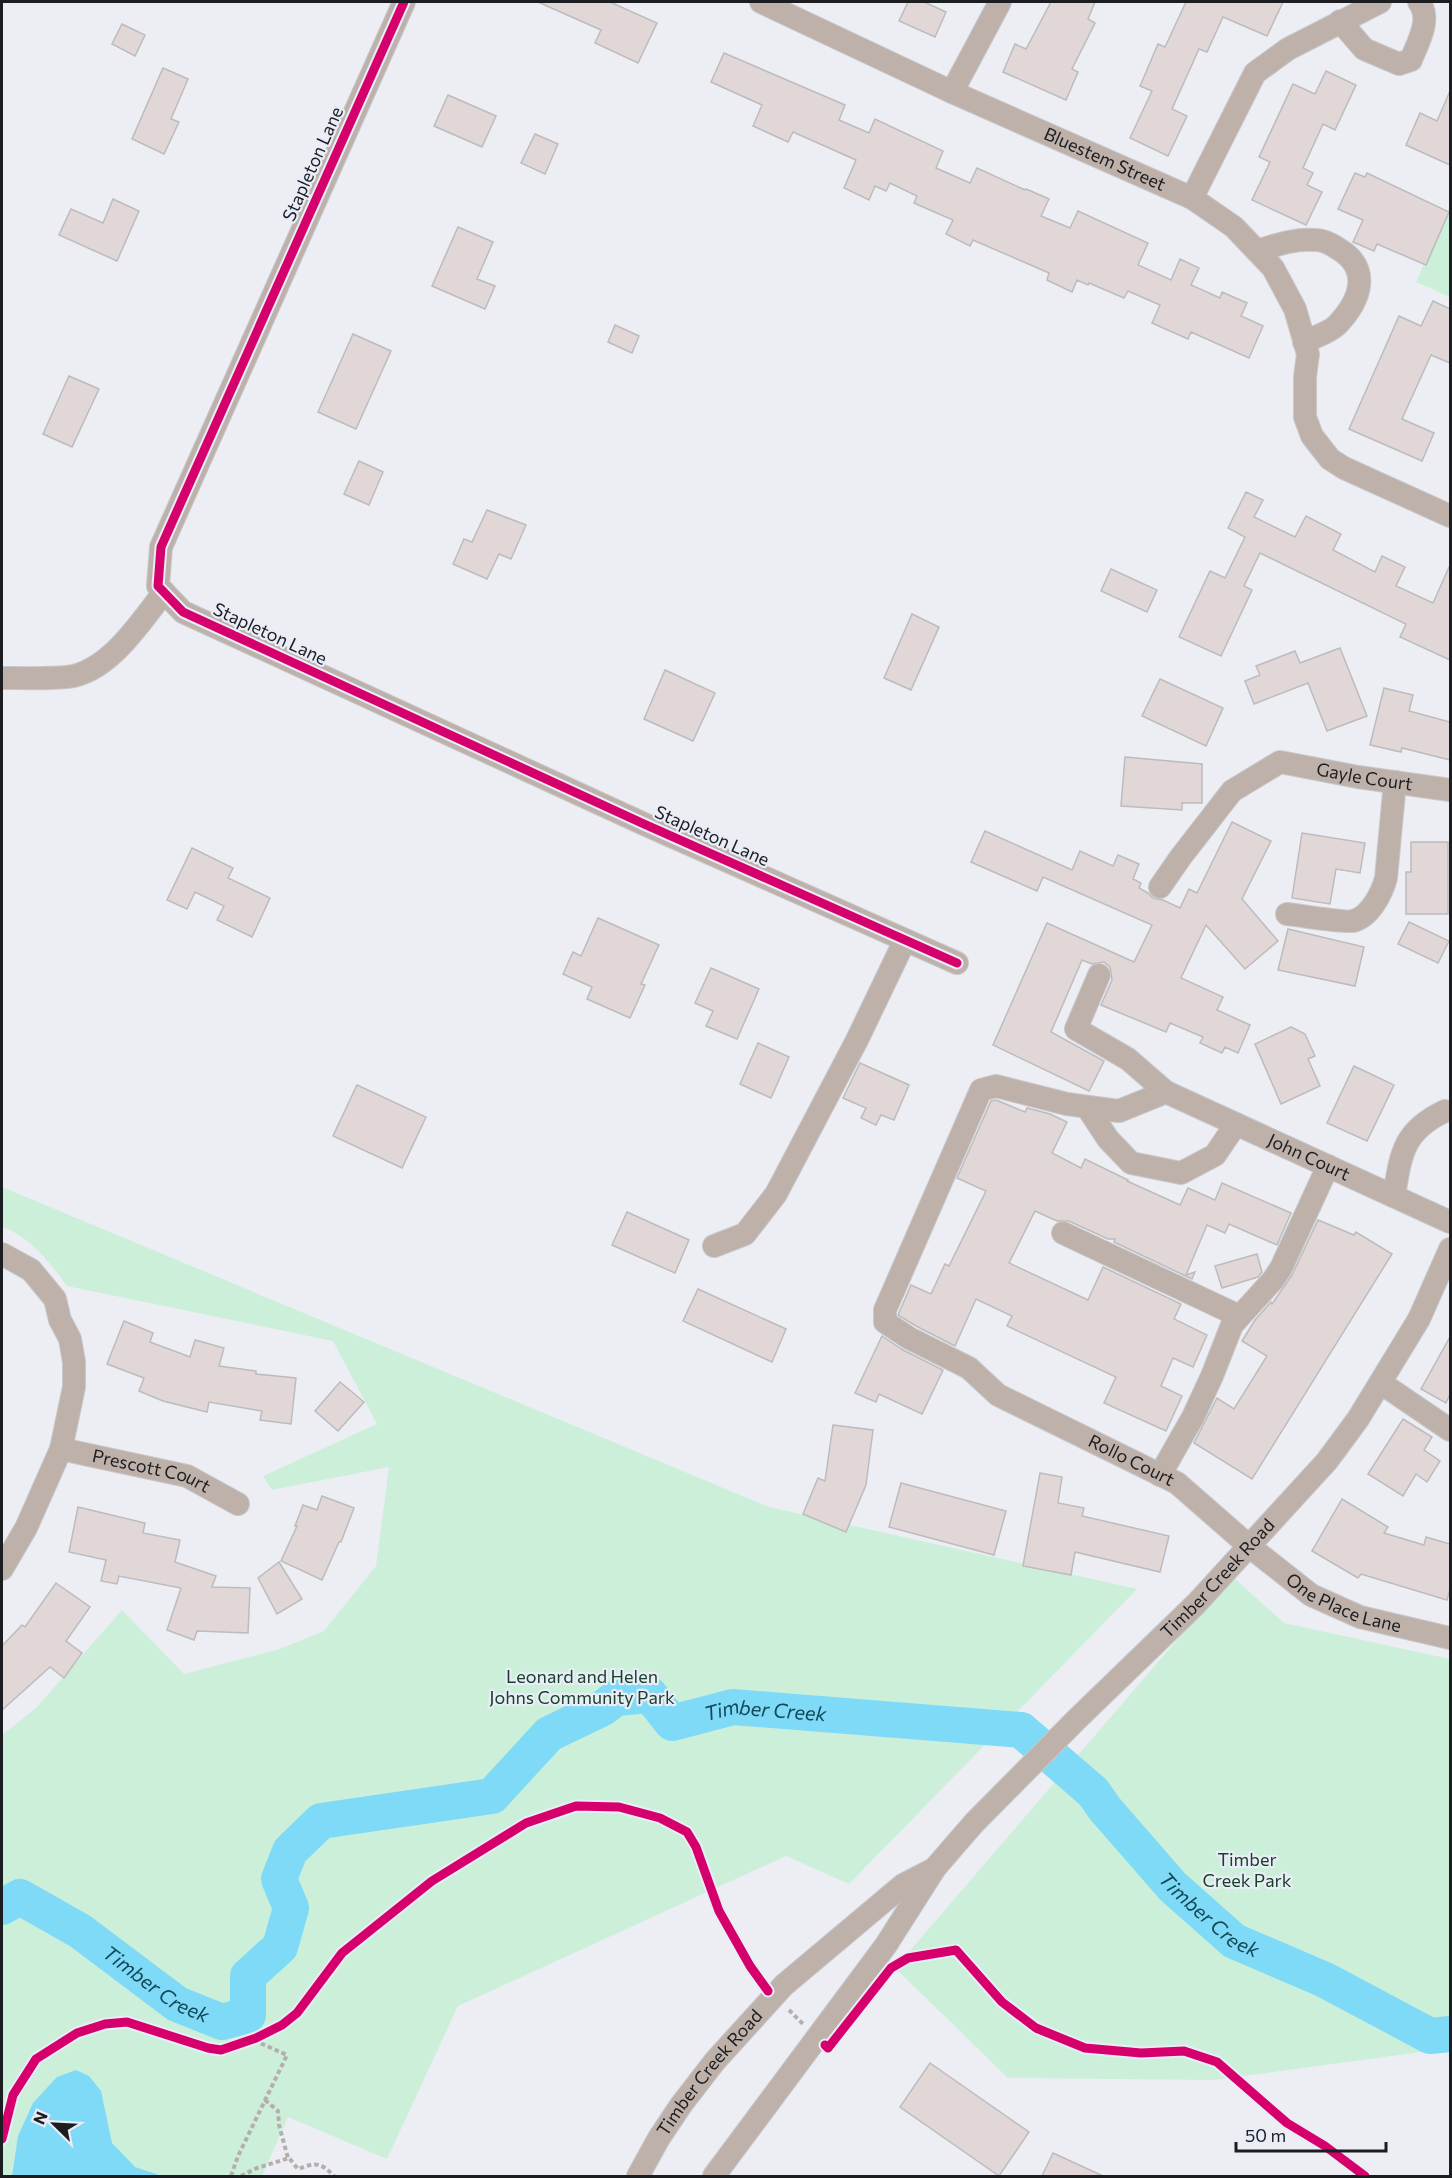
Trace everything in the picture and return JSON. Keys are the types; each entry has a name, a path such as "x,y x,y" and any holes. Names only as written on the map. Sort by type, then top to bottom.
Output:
{"street":[{"name":"Stapleton Lane","path":"404,2 161,547 158,586 183,612 634,819 957,963"},
{"name":"Bluestem Street","path":"761,2 952,92 1192,198 1234,226 1273,268 1295,309 1308,354 1305,377 1305,417 1312,436 1330,459 1344,468 1450,516"},
{"path":"952,92 1000,2"},
{"path":"1192,198 1255,74 1288,48 1380,2"},
{"path":"1340,21 1364,49 1399,64 1411,60 1425,24 1422,6 1419,2"},
{"path":"1257,251 1291,240 1317,240 1329,243 1347,253 1357,264 1359,280 1356,300 1336,327 1304,342"},
{"path":"2,678 70,677 92,668 121,647 164,592"},
{"name":"Gayle Court","path":"1160,887 1232,791 1280,762 1450,790"},
{"path":"1287,914 1352,921 1366,913 1383,890 1386,878 1395,782"},
{"path":"714,1246 745,1234 776,1194 857,1040 905,940"},
{"name":"John Court","path":"1100,975 1076,1029 1128,1059 1166,1092 1450,1222"},
{"name":"Rollo Court","path":"1087,1107 996,1086 981,1090 885,1310 885,1322 909,1338 969,1368 998,1395 1177,1483 1249,1546"},
{"path":"1087,1107 1119,1111 1166,1092"},
{"path":"1087,1107 1108,1139 1131,1163 1181,1173 1215,1155 1236,1124"},
{"path":"1394,1196 1406,1141 1426,1120 1445,1111"},
{"path":"1160,1475 1193,1417 1232,1325 1281,1268 1328,1166"},
{"path":"1063,1233 1239,1316"},
{"name":"Timber Creek Road","path":"714,2176 886,1945 935,1868 974,1823 1196,1604 1327,1461 1358,1419 1419,1319 1450,1249"},
{"path":"2,1254 31,1270 55,1299 60,1320 70,1339 74,1362 74,1387 61,1449 26,1528 2,1569"},
{"path":"1381,1383 1450,1430"},
{"name":"Prescott Court","path":"61,1449 187,1476 238,1504"},
{"name":"One Place Lane","path":"1249,1546 1311,1595 1360,1617 1450,1638"},
{"name":"Timber Creek Road","path":"638,2176 659,2138 701,2079 784,1985 903,1884 935,1868"}],"path":[{"path":"2,2139 13,2095 36,2059 77,2033 105,2024 127,2022 214,2049 221,2049 282,2025 297,2013 342,1953 432,1881 526,1823 576,1806 619,1807 660,1818 687,1832 696,1847 719,1911 764,1986"},
{"path":"891,1968 908,1958 956,1950 1002,2002 1036,2028 1085,2048 1141,2053 1184,2051 1217,2062 1287,2123 1325,2146 1365,2176"},
{"path":"782,2003 810,2031"},
{"path":"231,2176 238,2156 287,2055 251,2039"},
{"path":"266,2100 278,2111 281,2132 289,2158 298,2169 312,2163 324,2166 334,2176"},
{"path":"281,2132 285,2124"},
{"path":"241,2176 257,2168 289,2158"}],"green space":[{"path":"1450,205 1450,297 1416,282"},
{"name":"Leonard and Helen Johns Community Park","path":"2,1187 769,1507 1137,1589 849,1884 786,1856 458,2006 387,2159 288,2117 262,2176 2,2176 2,1735 36,1708 122,1610 184,1674 280,1649 324,1631 376,1566 389,1467 272,1490 263,1476 377,1424 333,1341 67,1286 30,1244 22,1237 2,1227"},
{"name":"Timber Creek Park","path":"1232,1576 1284,1623 1450,1659 1450,2048 1214,2080 1008,2078 895,1968"}],"water":[{"path":"76,2070 89,2076 101,2091 112,2143 135,2167 162,2176 12,2176 18,2136 33,2103 57,2077"}],"building":[{"path":"538,2 610,2 657,23 638,63 595,43 601,30"},
{"path":"908,2 924,2 946,12 935,37 899,21"},
{"path":"1051,2 1095,2 1088,19 1095,23 1072,69 1078,72 1066,100 1003,72 1015,44 1026,49"},
{"path":"1186,2 1283,2 1267,36 1223,17 1207,52 1199,49 1172,109 1187,116 1168,156 1130,138 1152,91 1140,86 1158,44 1165,47"},
{"path":"122,24 145,35 135,56 112,44"},
{"path":"724,53 845,105 839,120 869,133 875,119 943,151 936,168 970,183 977,168 1049,199 1041,216 1070,228 1078,211 1148,243 1138,265 1171,280 1180,259 1199,268 1191,285 1220,298 1222,292 1247,303 1241,316 1263,326 1249,358 1191,332 1188,339 1152,323 1160,305 1128,291 1124,298 1077,280 1072,292 1047,280 1049,273 973,240 970,246 946,234 953,220 914,203 917,196 890,183 886,191 875,186 869,200 844,188 856,160 793,132 788,142 753,126 762,105 711,82"},
{"path":"163,68 188,79 171,119 179,122 164,154 132,139"},
{"path":"1326,71 1356,85 1335,130 1323,124 1303,168 1313,173 1307,185 1322,192 1306,225 1252,200 1270,162 1259,157 1293,84 1315,94"},
{"path":"1450,91 1450,165 1406,145 1420,113 1437,121"},
{"path":"448,95 496,116 482,147 434,126"},
{"path":"535,134 558,144 545,174 521,163"},
{"path":"1355,173 1365,177 1367,173 1449,212 1426,265 1377,244 1374,251 1353,242 1363,220 1338,209"},
{"path":"113,199 139,211 117,261 59,235 71,209 103,223"},
{"path":"458,227 493,242 477,279 495,286 485,309 432,286"},
{"path":"1433,301 1450,309 1450,363 1431,355 1402,419 1434,433 1422,461 1349,429 1399,316 1421,326"},
{"path":"615,325 639,336 632,353 608,342"},
{"path":"353,334 391,351 356,429 318,412"},
{"path":"69,376 99,389 72,447 43,434"},
{"path":"359,461 383,472 369,505 344,494"},
{"path":"1246,492 1263,500 1254,517 1295,537 1306,516 1341,534 1333,550 1375,572 1382,556 1405,567 1396,586 1433,603 1450,565 1450,660 1400,637 1406,624 1260,553 1244,586 1252,590 1221,656 1179,637 1210,571 1225,578 1245,537 1228,528"},
{"path":"487,510 526,525 511,559 499,554 487,579 453,564 464,539 472,542"},
{"path":"1111,569 1157,590 1147,612 1101,591"},
{"path":"912,614 939,627 911,690 884,678"},
{"path":"1340,648 1367,716 1327,731 1308,683 1254,704 1245,681 1260,675 1256,666 1295,651 1300,663"},
{"path":"665,670 715,693 693,741 644,719"},
{"path":"1160,679 1223,708 1206,746 1142,716"},
{"path":"1384,688 1413,695 1409,711 1450,722 1450,760 1402,748 1401,752 1370,745"},
{"path":"1125,757 1202,764 1202,803 1182,803 1182,810 1121,806"},
{"path":"1232,822 1271,841 1242,899 1278,941 1245,969 1206,925 1181,978 1223,997 1217,1010 1250,1025 1238,1053 1225,1047 1222,1053 1200,1043 1203,1037 1170,1023 1166,1032 1101,1005 1112,980 1110,967 1104,962 1092,964 1082,960 1051,1032 1104,1061 1089,1091 993,1045 1047,923 1134,962 1152,925 1043,877 1037,891 971,862 985,831 1072,870 1080,851 1113,866 1118,855 1139,864 1133,879 1141,883 1139,888 1153,898 1180,908 1189,889 1197,893"},
{"path":"1302,833 1365,843 1360,873 1336,869 1330,904 1292,898"},
{"path":"1411,842 1448,842 1448,914 1406,914 1406,872 1411,872"},
{"path":"192,848 233,868 228,878 270,898 252,937 217,920 224,906 195,892 187,909 167,900"},
{"path":"598,918 659,945 641,984 645,985 630,1018 587,999 592,987 563,974 573,952 581,956"},
{"path":"1409,922 1449,941 1438,963 1398,944"},
{"path":"1288,929 1364,947 1355,986 1278,970"},
{"path":"711,968 759,989 737,1039 706,1026 713,1011 695,1003"},
{"path":"1291,1027 1305,1034 1315,1056 1308,1059 1320,1086 1281,1104 1255,1044"},
{"path":"758,1043 789,1057 771,1098 740,1084"},
{"path":"860,1063 909,1085 894,1120 881,1115 876,1125 861,1118 866,1108 843,1098"},
{"path":"1354,1066 1394,1085 1367,1141 1327,1123"},
{"path":"357,1085 426,1117 402,1168 333,1136"},
{"path":"996,1100 1025,1112 1027,1108 1050,1114 1067,1122 1052,1153 1081,1168 1085,1159 1180,1205 1188,1188 1215,1200 1222,1183 1291,1213 1277,1245 1229,1224 1225,1233 1207,1225 1186,1275 1195,1272 1192,1279 1114,1242 1115,1239 1108,1239 1069,1221 1057,1221 1035,1211 1009,1263 1088,1300 1103,1267 1181,1304 1174,1319 1207,1335 1193,1367 1173,1358 1161,1386 1182,1396 1166,1431 1104,1403 1116,1377 1007,1326 1012,1316 976,1299 955,1346 898,1315 911,1285 931,1294 945,1264 949,1266 986,1191 957,1178 991,1101"},
{"path":"627,1212 689,1240 675,1273 612,1245"},
{"path":"1318,1220 1354,1235 1356,1232 1392,1254 1252,1479 1194,1443 1217,1398 1234,1409 1267,1356 1242,1341 1255,1320 1271,1302 1272,1304 1292,1275"},
{"path":"1257,1254 1262,1272 1258,1277 1222,1288 1215,1266"},
{"path":"698,1289 786,1329 772,1362 683,1321"},
{"path":"124,1321 153,1333 150,1342 190,1357 195,1340 224,1348 219,1366 256,1371 256,1374 296,1378 291,1424 260,1420 262,1411 209,1402 207,1412 163,1401 139,1391 144,1378 107,1364"},
{"path":"882,1336 903,1350 943,1370 922,1414 879,1394 876,1402 855,1393"},
{"path":"1450,1337 1450,1394 1446,1403 1421,1389"},
{"path":"340,1382 364,1402 338,1431 315,1411"},
{"path":"1403,1419 1432,1437 1424,1450 1440,1461 1427,1482 1416,1474 1403,1496 1368,1474"},
{"path":"833,1425 873,1430 866,1485 846,1532 803,1514 818,1478 825,1481"},
{"path":"1040,1473 1062,1477 1058,1503 1084,1508 1082,1516 1169,1536 1160,1572 1075,1552 1071,1575 1023,1566"},
{"path":"901,1483 1006,1511 994,1555 889,1527"},
{"path":"322,1496 354,1508 341,1542 322,1580 281,1561 297,1526 295,1526 303,1505 317,1510"},
{"path":"1342,1499 1388,1527 1384,1533 1424,1545 1426,1537 1450,1544 1450,1589 1447,1600 1361,1574 1358,1578 1312,1551"},
{"path":"78,1507 145,1523 143,1533 180,1540 175,1562 216,1576 212,1587 250,1588 248,1633 197,1631 194,1640 167,1630 181,1588 119,1576 117,1584 101,1581 106,1560 69,1552"},
{"path":"279,1562 302,1599 277,1614 258,1578"},
{"path":"56,1583 90,1607 66,1641 82,1653 64,1678 50,1667 2,1710 2,1646 22,1625 25,1627"},
{"path":"930,2063 1029,2132 999,2176 900,2107"},
{"path":"1053,2153 1103,2176 1042,2176"}],"waterway":[{"name":"Timber Creek","path":"2,1907 20,1897 80,1931 177,2004 222,2022 248,2015 248,1976 280,1947 291,1908 279,1879 290,1851 321,1821 492,1796 549,1734 603,1708 616,1698 650,1695 672,1723 733,1707 1021,1730 1093,1792 1173,1887 1234,1941 1325,1980 1430,2036 1450,2034"}],"cycle path":[{"path":"404,2 161,547 158,586 183,612 644,824 957,963"},
{"path":"2,2139 13,2095 36,2059 77,2033 105,2024 127,2022 221,2050 256,2038 282,2025 297,2013 342,1953 432,1881 526,1823 576,1806 619,1807 660,1818 687,1832 696,1847 719,1911 750,1966 768,1991"},
{"path":"825,2045 828,2048 891,1968 908,1958 956,1950 1002,2002 1036,2028 1085,2048 1141,2053 1184,2051 1217,2062 1287,2123 1325,2146 1365,2176"}]}
